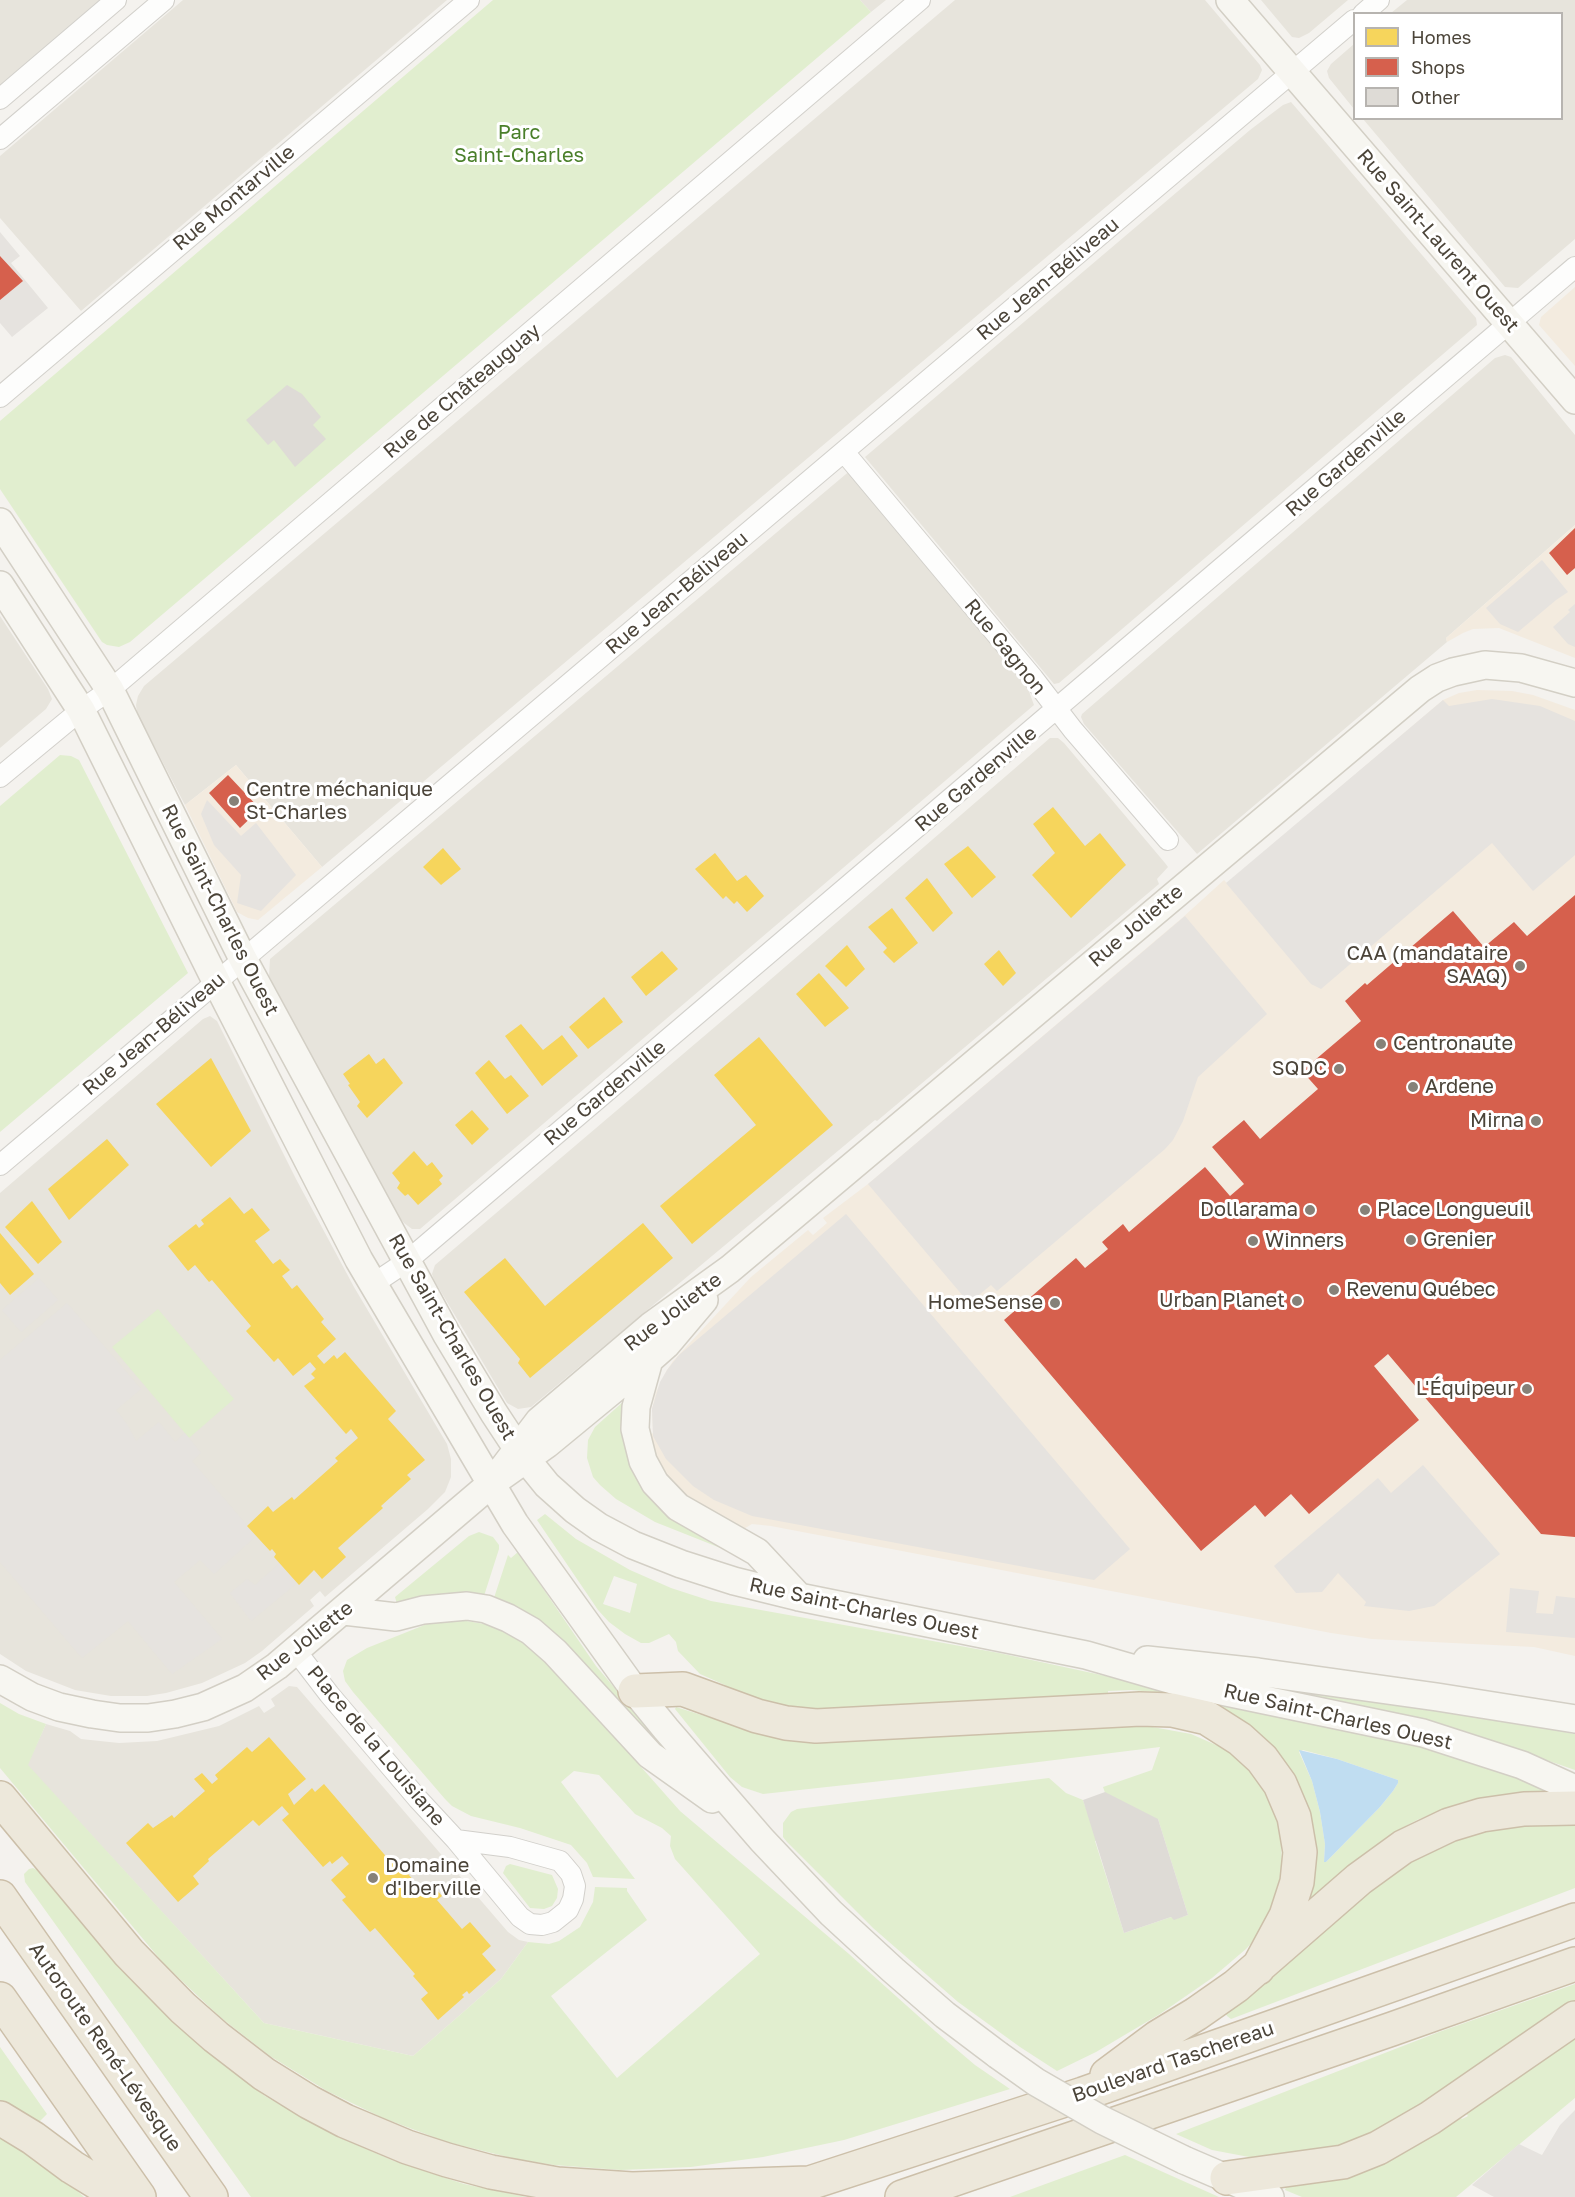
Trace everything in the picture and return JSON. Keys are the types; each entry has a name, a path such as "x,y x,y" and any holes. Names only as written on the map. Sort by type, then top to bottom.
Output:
{"highway":[{"path":"635,1691 682,1689 757,1716 786,1723 816,1726 1140,1709 1172,1710 1207,1718 1234,1734 1262,1759 1280,1784 1294,1817 1300,1852 1295,1891 1286,1916 1258,1968"},
{"path":"0,1798 129,1953 183,2008 264,2074 345,2121 407,2147 447,2160 491,2172 557,2184 632,2189 808,2183"},
{"path":"1083,2094 1158,2037 1196,2014 1258,1968 1359,1879 1417,1839 1449,1825 1482,1815 1524,1809 1575,1808"},
{"name":"Autoroute René-Lévesque","path":"0,1897 211,2197"},
{"name":"Boulevard Taschereau","path":"769,2197 1083,2094 1575,1920"},
{"name":"Boulevard Taschereau","path":"902,2197 1575,1964"},
{"path":"0,1999 139,2197"},
{"path":"1227,2178 1335,2164 1378,2148 1430,2118 1575,2018"},
{"path":"0,2118 33,2138 72,2168 121,2197"},
{"path":"969,2197 994,2167"}],"street":[{"path":"0,99 116,0"},
{"path":"0,139 164,0"},
{"name":"Rue Montarville","path":"0,397 469,0"},
{"name":"Rue de Châteauguay","path":"0,777 81,710 110,690 920,0"},
{"name":"Rue Saint-Laurent Ouest","path":"1230,0 1575,400"},
{"path":"1365,12 1379,0"},
{"name":"Rue Jean-Béliveau","path":"0,1165 1353,21"},
{"name":"Rue Gardenville","path":"373,1284 406,1262 1575,267"},
{"name":"Rue Gagnon","path":"844,452 1033,678 1056,710 1168,840"},
{"name":"Rue Saint-Charles Ouest","path":"0,522 110,690 243,959 447,1335 494,1413 522,1453 552,1490 574,1510 599,1527 633,1545 697,1570 799,1597 1086,1655 1183,1683 1423,1733 1522,1766 1575,1789"},
{"name":"Rue Saint-Charles Ouest","path":"0,585 81,710 216,981 373,1284 515,1524 635,1691 747,1823 813,1894 945,2015 1036,2082 1102,2120 1184,2160 1270,2197"},
{"name":"Rue Joliette","path":"0,1679 47,1703 81,1713 120,1718 148,1718 203,1707 245,1688 278,1666 492,1484 522,1453 539,1421 651,1326 730,1269 1420,689 1453,672 1485,665 1521,668 1575,683"},
{"name":"Rue Joliette","path":"522,1453 547,1444 666,1345 730,1269"},
{"path":"649,1360 636,1407 635,1429 643,1461 655,1483 670,1501 688,1514 757,1552 799,1597"},
{"path":"344,1611 396,1617 436,1608 468,1606 486,1609 508,1618 531,1631 555,1652 650,1755 747,1823"},
{"name":"Place de la Louisiane","path":"296,1651 418,1798 456,1840 507,1904 525,1921 536,1925 548,1924 564,1914 571,1904 574,1892 573,1880 567,1868 560,1861 510,1847 456,1840"},
{"path":"1086,1655 1258,1672 1575,1719"}],"shaded area":[{"path":"0,0 102,0 0,86"},
{"path":"183,0 447,0 81,311 0,218 0,156"},
{"path":"860,0 886,0 871,12"},
{"path":"955,0 1205,0 1262,70 1258,79 322,867 236,765 185,805 137,713 138,696 144,686"},
{"path":"1261,0 1348,0 1309,33 1299,38 1292,37"},
{"path":"1407,0 1575,0 1575,239 1518,288 1505,287 1364,120 1563,120 1563,12 1392,12"},
{"path":"1353,45 1353,108 1329,78 1327,71 1331,64"},
{"path":"1291,102 1476,318 1477,325 1059,683 1054,684 865,457 1250,130 1283,105"},
{"path":"0,232 20,256 11,263 48,308 12,337 0,323"},
{"path":"1575,287 1575,366 1539,325 1541,317"},
{"path":"1505,355 1511,357 1575,435 1575,525 1446,638 1447,642 1197,854 1084,724 1082,714 1495,358"},
{"path":"852,469 1027,686 1034,705 420,1229 412,1229 395,1212 269,976 270,959"},
{"path":"1575,525 1575,658 1499,628 1473,629 1447,642 1446,638"},
{"path":"1542,560 1568,592 1518,632 1500,624 1486,608"},
{"path":"1575,604 1575,647 1568,644 1553,627 1570,612 1568,610"},
{"path":"0,616 48,689 52,699 46,709 0,748"},
{"path":"1477,690 1512,691 1533,695 1575,710 1575,1656 1534,1647 1372,1639 1331,1633 771,1526 752,1524 742,1530 700,1508 676,1489 658,1464 648,1436 653,1433 652,1409 656,1392 673,1361 751,1277 808,1230 813,1235 827,1223 823,1218 868,1184 1224,880 1227,883 1443,700 1459,693"},
{"path":"1492,699 1540,706 1575,721 1575,855 1533,891 1492,843 1321,989 1311,984 1226,883 1443,700 1449,706"},
{"path":"1050,738 1058,738 1064,743 1168,867 1157,879 1159,884 531,1407 518,1409 507,1403 434,1280 432,1274 435,1265"},
{"path":"236,765 322,867 258,920 237,912 185,805"},
{"path":"207,800 241,836 256,823 296,875 261,911 237,903 241,875 214,845 201,814"},
{"path":"1185,916 1267,1014 1198,1077 1183,1121 1173,1140 1165,1149 997,1291 991,1285 969,1303 868,1184"},
{"path":"210,1016 217,1021 296,1179 354,1287 447,1444 451,1459 451,1477 445,1492 428,1509 325,1597 320,1591 310,1600 314,1606 245,1663 202,1683 166,1693 147,1696 111,1696 75,1690 26,1671 0,1654 0,1193 203,1019"},
{"path":"846,1214 1130,1549 1094,1580 752,1516 714,1500 693,1486 666,1459 653,1436 652,1409 660,1382 667,1370 679,1355"},
{"path":"39,1278 58,1300 21,1332 2,1310"},
{"path":"67,1303 141,1389 116,1410 136,1441 159,1422 175,1442 185,1433 201,1453 192,1461 256,1536 214,1574 200,1560 174,1582 222,1639 172,1674 128,1621 82,1658 0,1562 0,1360"},
{"path":"1423,1465 1500,1554 1434,1606 1409,1611 1364,1606 1366,1602 1338,1573 1322,1592 1296,1593 1274,1566 1378,1478 1391,1493"},
{"path":"280,1563 297,1583 251,1621 230,1593 247,1579 255,1585"},
{"path":"1510,1588 1539,1591 1536,1613 1553,1614 1556,1596 1575,1598 1575,1638 1506,1632"},
{"path":"289,1686 297,1687 508,1932 519,1940 528,1942 501,1979 413,2056 264,2023 27,1765 46,1724 70,1731 81,1739 119,1743 157,1741 219,1726 259,1706 264,1713 275,1706 271,1699"},
{"path":"1575,2110 1575,2197 1494,2197 1472,2185 1519,2144 1542,2155 1560,2125"}],"green space":[{"name":"Parc Saint-Charles","path":"493,0 860,0 871,12 130,642 119,647 102,642 0,489 0,421"},
{"path":"60,755 71,756 79,760 188,973 0,1132 0,806"},
{"path":"158,1309 234,1399 189,1438 112,1347"},
{"path":"624,1401 647,1494 671,1517 723,1549 655,1522 616,1499 593,1477 587,1458 588,1440 595,1427"},
{"path":"545,1514 576,1539 630,1570 671,1588 711,1601 999,1653 1394,1738 1502,1771 1552,1790 1551,1793 1520,1793 1480,1798 1457,1804 1417,1820 1395,1832 1355,1861 1315,1902 1306,1898 1308,1822 1180,1697 1131,1690 1108,1691 1108,1696 803,1712 732,1693 725,1685 700,1674 678,1651 676,1642 669,1634 649,1643 641,1643 609,1622 598,1610 537,1520","holes":["614,1576 637,1584 630,1613 603,1604","1303,1750 1398,1780 1393,1791 1380,1807 1326,1862 1324,1862 1325,1844 1320,1812 1312,1781 1299,1752"]},
{"path":"479,1532 493,1537 499,1545 483,1599 397,1604 395,1597 469,1536"},
{"path":"518,1552 596,1666 660,1741 654,1746 493,1601 508,1555 511,1558"},
{"path":"461,1620 504,1630 532,1649 566,1682 680,1811 849,1954 975,2065 1010,2089 844,2140 763,2157 691,2167 621,2170 554,2165 516,2159 447,2142 383,2118 327,2091 270,2056 220,2017 164,1964 0,1768 0,1703 19,1714 46,1724 28,1765 264,2023 413,2056 501,1979 528,1942 549,1944 559,1941 580,1927 593,1902 595,1887 627,1888 647,1920 551,1996 617,2078 760,1954 675,1859 670,1846 671,1836 662,1828 635,1814 599,1775 574,1771 561,1782 635,1879 593,1877 587,1863 571,1845 520,1828 471,1816 452,1806 445,1799 353,1692 345,1681 343,1671 347,1660 367,1648 427,1624"},
{"path":"1297,1691 1506,1721 1575,1734 1575,1770 1454,1728 1391,1712 1293,1694"},
{"path":"676,1707 778,1739 797,1742 850,1741 1099,1724 1147,1726 1191,1734 1223,1748 1240,1760 1263,1786 1277,1815 1281,1832 1282,1877 1273,1910 1256,1938 1212,1978 1160,2014 1096,2052 1057,2071 958,2002 873,1928 787,1842 783,1837 783,1823 791,1812 797,1809 1049,1778 1066,1793 1083,1800 1088,1814 1110,1807 1103,1787 1152,1770 1160,1747 763,1794 742,1787 730,1777 675,1709","holes":["1158,1819 1188,1915 1175,1919 1171,1917 1124,1933 1095,1841"]},
{"path":"1533,1822 1575,1826 1575,1888 1231,2019 1227,2016 1224,2010 1401,1862 1466,1833"},
{"path":"510,1864 552,1875 558,1889 557,1898 552,1906 544,1909 530,1908 503,1873 506,1866"},
{"path":"33,1868 166,2015 217,2060 265,2096 338,2137 394,2161 464,2184 526,2197 251,2197 25,1882 24,1874"},
{"path":"1575,1984 1575,2007 1427,2104 1357,2142 1274,2159 1212,2150 1176,2134 1439,2032"},
{"path":"1575,2032 1575,2098 1456,2197 1302,2197 1285,2190 1287,2184 1458,2115 1462,2119 1468,2116 1464,2111"},
{"path":"0,2047 47,2114 37,2124 0,2106"},
{"path":"0,2133 73,2187 84,2197 0,2197"},
{"path":"1125,2155 1219,2197 1010,2197 1103,2163"}],"water":[{"path":"1299,1750 1337,1759 1398,1780 1393,1791 1380,1807 1326,1862 1324,1862 1325,1844 1320,1812 1312,1781"}],"building: Homes":[{"path":"1053,807 1085,846 1100,833 1126,865 1071,918 1032,875 1055,853 1033,824"},
{"path":"968,846 996,877 972,898 944,864"},
{"path":"443,848 461,869 441,885 423,867"},
{"path":"715,853 737,881 746,875 764,896 747,912 737,901 734,904 726,896 723,899 695,869"},
{"path":"927,878 953,913 933,932 905,898"},
{"path":"892,908 918,943 894,963 883,952 887,948 868,927"},
{"path":"847,945 865,969 846,987 825,966"},
{"path":"999,950 1016,973 1003,986 984,964"},
{"path":"662,951 678,969 646,996 631,977"},
{"path":"819,973 849,1008 825,1027 796,994"},
{"path":"604,997 623,1022 588,1049 569,1027"},
{"path":"521,1024 543,1050 562,1035 578,1056 542,1086 505,1036"},
{"path":"759,1037 833,1125 692,1244 660,1206 756,1125 714,1075"},
{"path":"369,1054 376,1064 384,1058 403,1083 367,1118 357,1106 360,1102 343,1074"},
{"path":"211,1058 251,1131 211,1167 156,1104"},
{"path":"489,1060 505,1079 511,1075 529,1096 507,1114 475,1073"},
{"path":"472,1110 489,1129 472,1145 455,1125"},
{"path":"107,1139 129,1165 69,1220 48,1189"},
{"path":"414,1151 427,1166 432,1162 443,1176 439,1180 442,1184 418,1205 408,1194 405,1196 397,1188 400,1183 392,1173"},
{"path":"230,1197 244,1214 252,1208 270,1230 255,1241 273,1264 280,1259 290,1270 282,1276 292,1289 297,1285 324,1319 321,1322 336,1339 317,1356 324,1364 334,1355 337,1359 345,1352 396,1411 388,1419 425,1460 407,1475 411,1479 381,1506 383,1508 338,1548 346,1557 322,1579 314,1570 299,1585 274,1557 276,1554 272,1549 270,1551 247,1526 268,1506 273,1512 292,1497 294,1500 338,1461 335,1458 358,1438 351,1429 346,1434 304,1386 315,1378 311,1374 316,1369 310,1362 293,1376 278,1358 274,1362 246,1331 251,1326 212,1280 209,1282 195,1265 188,1271 168,1246 196,1224 199,1228 204,1224 201,1220"},
{"path":"32,1201 62,1242 38,1264 5,1227"},
{"path":"643,1223 673,1258 530,1378 518,1363 520,1359 464,1292 505,1258 545,1306"},
{"path":"0,1233 34,1274 10,1295 0,1283"},
{"name":"Domaine d'Iberville","path":"269,1737 306,1779 288,1794 294,1805 312,1788 315,1792 324,1784 390,1861 394,1857 419,1887 423,1883 430,1892 435,1888 442,1896 437,1900 462,1929 470,1922 491,1946 482,1954 496,1970 469,1994 467,1991 462,1995 464,1997 438,2020 421,1999 428,1993 413,1976 415,1974 375,1928 370,1932 342,1900 346,1897 331,1880 349,1864 342,1856 332,1864 330,1861 323,1867 282,1820 289,1814 282,1806 259,1826 253,1820 208,1859 209,1861 193,1876 199,1884 178,1902 126,1843 148,1823 153,1828 172,1815 174,1818 205,1791 194,1779 202,1773 212,1784 218,1779 215,1775 247,1747 252,1752"}],"building: Shops":[{"path":"0,256 23,281 0,300"},
{"path":"1575,528 1575,568 1567,575 1549,553"},
{"name":"Centre méchanique St-Charles","path":"228,775 260,809 240,828 209,793"},
{"name":"Place Longueuil","path":"1575,895 1575,1537 1541,1534 1388,1354 1374,1366 1419,1420 1309,1514 1291,1494 1265,1517 1255,1505 1201,1551 1004,1320 1076,1258 1085,1268 1108,1249 1102,1242 1123,1224 1129,1232 1205,1167 1230,1196 1244,1184 1212,1147 1244,1120 1260,1139 1318,1089 1302,1071 1361,1021 1345,1001 1453,911 1484,947 1514,922 1527,936"}],"building: Other":[{"path":"287,385 302,394 321,417 313,425 326,439 295,467 274,440 268,445 246,420"},
{"path":"1105,1792 1158,1819 1188,1915 1174,1920 1171,1917 1124,1933 1083,1800"}],"place":[{"name":"Centre méchanique St-Charles","path":"234,801"},
{"name":"CAA (mandataire SAAQ)","path":"1520,966"},
{"name":"Centronaute","path":"1381,1044"},
{"name":"SQDC","path":"1339,1069"},
{"name":"Ardene","path":"1413,1087"},
{"name":"Mirna","path":"1536,1121"},
{"name":"Dollarama","path":"1310,1210"},
{"name":"Place Longueuil","path":"1365,1210"},
{"name":"Grenier","path":"1411,1240"},
{"name":"Winners","path":"1253,1241"},
{"name":"Revenu Québec","path":"1334,1290"},
{"name":"Urban Planet","path":"1297,1301"},
{"name":"HomeSense","path":"1055,1303"},
{"name":"L'Équipeur","path":"1527,1389"},
{"name":"Domaine d'Iberville","path":"373,1878"}]}
